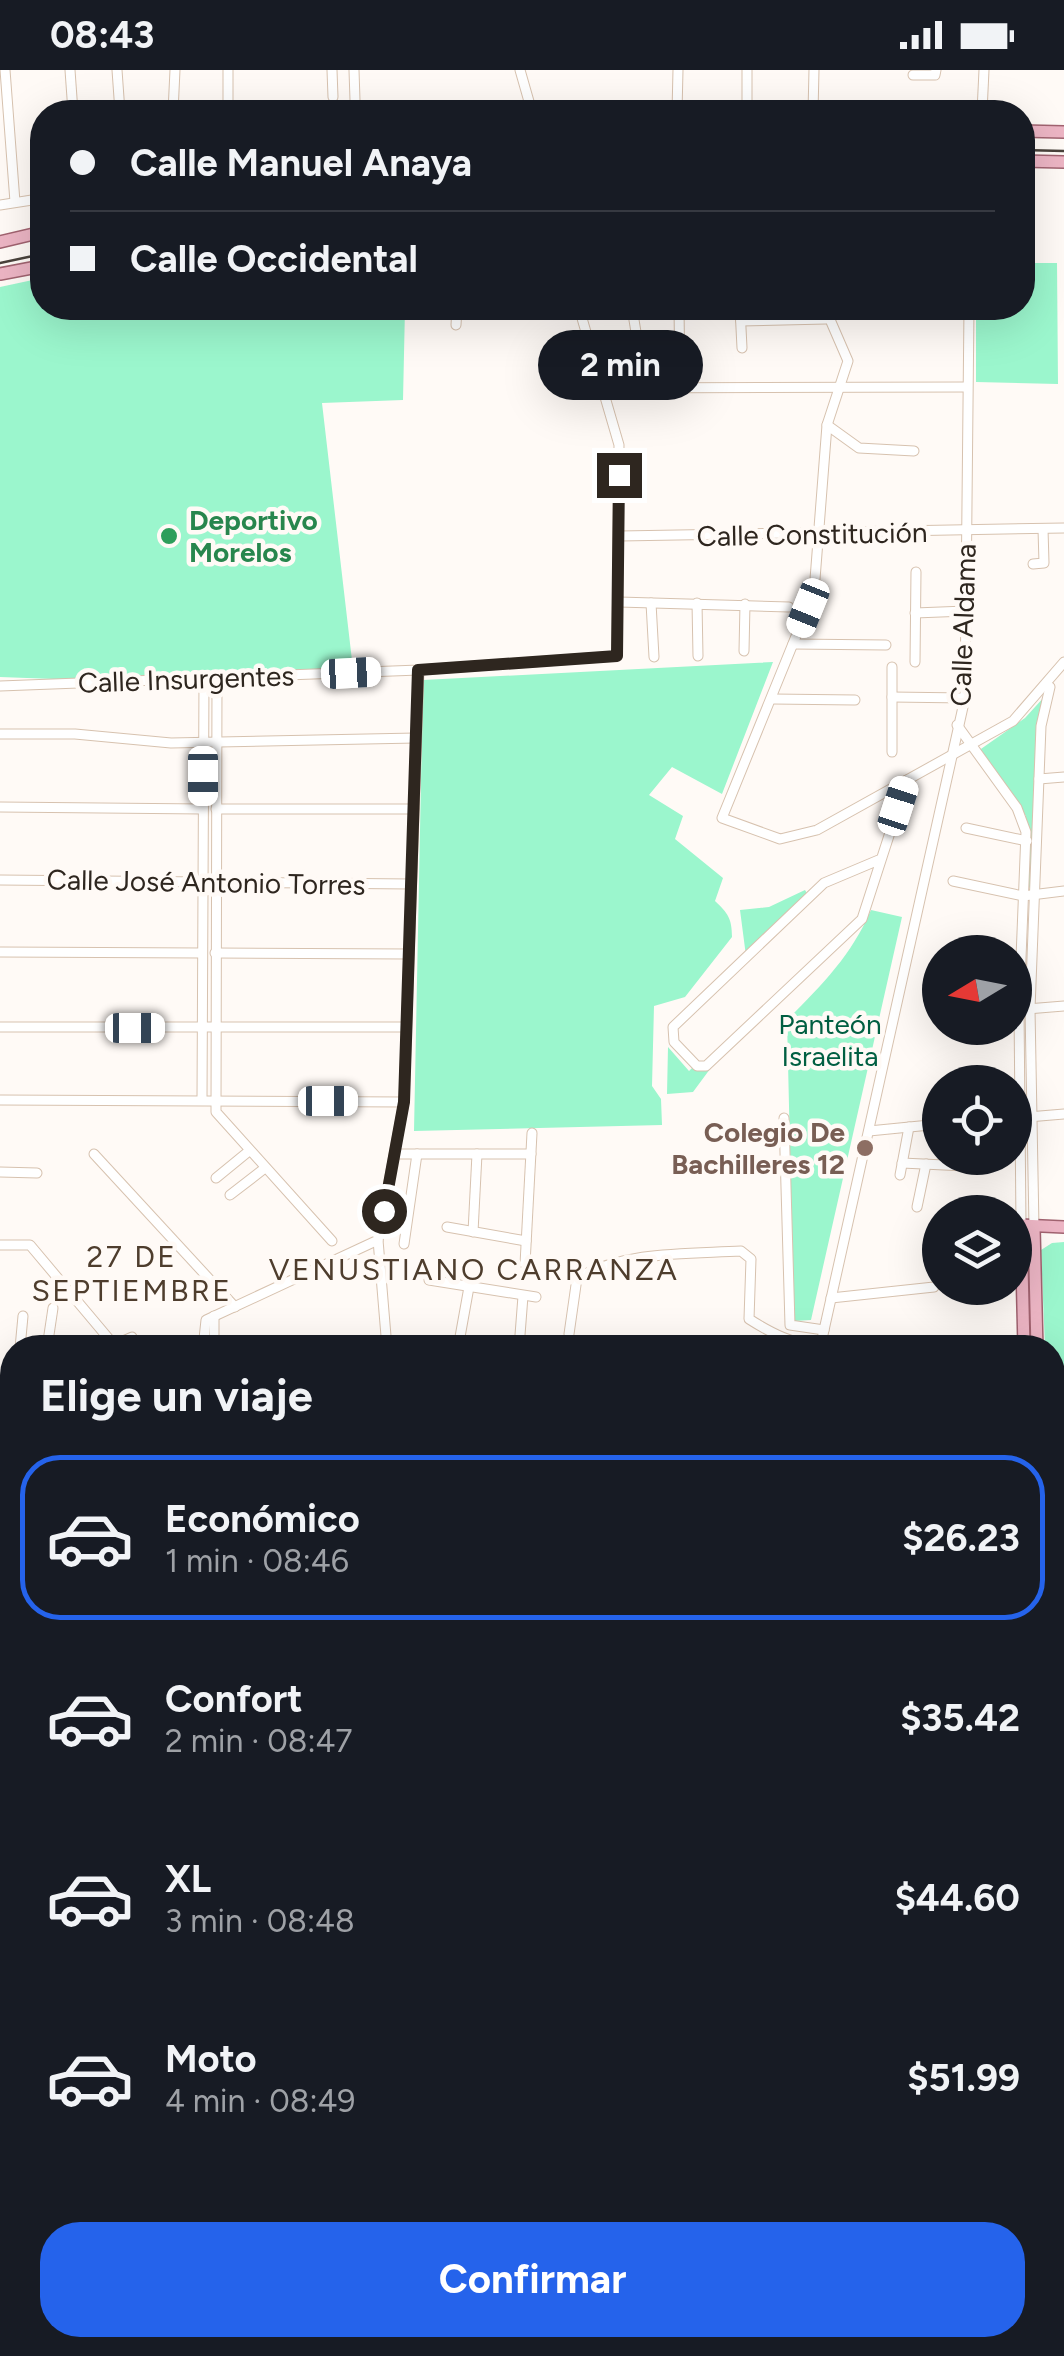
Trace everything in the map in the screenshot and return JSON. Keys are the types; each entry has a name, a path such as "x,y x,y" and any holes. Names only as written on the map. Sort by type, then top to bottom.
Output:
{"main road":[{"path":"1035,131 1064,132"},
{"path":"1035,161 1064,162"},
{"path":"0,242 30,235"},
{"path":"0,274 30,268"},
{"path":"1032,1227 1064,1228"},
{"path":"1032,1281 1036,1335"},
{"path":"1024,1335 1025,1305"}],"street":[{"path":"5,70 4,112 15,202"},
{"path":"70,70 72,100"},
{"path":"117,70 119,100"},
{"path":"174,100 175,70"},
{"path":"228,70 228,100"},
{"path":"332,70 334,98"},
{"path":"354,70 355,100"},
{"path":"520,70 529,100"},
{"path":"677,100 678,70"},
{"path":"746,100 747,70"},
{"path":"813,100 814,70"},
{"path":"913,75 936,75 936,70"},
{"path":"983,100 984,70"},
{"path":"0,205 30,200"},
{"path":"456,320 456,325"},
{"path":"583,320 619,445 619,602 788,607"},
{"path":"634,320 638,344"},
{"path":"679,320 680,387"},
{"path":"742,348 741,321 752,320"},
{"path":"830,320 848,353 827,425 814,592 722,818 760,834 792,838 970,748 1028,709 1062,667"},
{"name":"Calle Aldama","path":"823,1335 947,761 965,698 969,320"},
{"path":"604,388 967,386"},
{"path":"827,425 859,448 914,451"},
{"path":"1033,564 1044,563 1043,528"},
{"name":"Calle Constitución","path":"620,536 1064,528"},
{"path":"915,662 916,572"},
{"name":"Calle Insurgentes","path":"0,686 612,659 618,648 619,602"},
{"path":"651,603 654,657"},
{"path":"696,603 698,656"},
{"path":"744,651 745,604"},
{"path":"916,613 966,611"},
{"path":"793,644 886,645"},
{"path":"892,667 892,752"},
{"path":"386,1335 378,1240 404,1102 418,670"},
{"path":"217,678 216,1112 332,1240"},
{"path":"202,1100 204,679"},
{"path":"1032,963 1041,726 1052,680"},
{"path":"892,697 965,698"},
{"path":"773,699 855,700"},
{"path":"957,725 1017,808 1027,841 1021,935"},
{"path":"0,734 204,744 416,738"},
{"path":"1039,779 1064,777"},
{"path":"882,859 824,883 673,1027 674,1042 696,1066 706,1066 862,918 882,859 907,780"},
{"path":"0,807 203,808"},
{"path":"216,809 414,809"},
{"path":"966,828 1027,841"},
{"name":"Calle José Antonio Torres","path":"0,880 411,884"},
{"path":"953,881 1023,896 1064,891"},
{"path":"0,952 202,953"},
{"path":"214,953 408,954"},
{"path":"1032,1009 1064,1006"},
{"path":"0,1027 406,1027"},
{"path":"0,1100 404,1102"},
{"path":"1032,1116 1064,1114"},
{"path":"784,1118 789,1322 824,1330"},
{"path":"869,1131 922,1126"},
{"path":"909,1127 901,1169 922,1165"},
{"path":"525,1264 532,1133"},
{"path":"216,1178 249,1151"},
{"path":"94,1154 235,1306"},
{"path":"396,1154 531,1154"},
{"path":"404,1244 417,1154"},
{"path":"473,1232 477,1154"},
{"path":"230,1195 264,1168"},
{"path":"0,1172 37,1172"},
{"path":"917,1207 924,1175"},
{"path":"447,1227 526,1240"},
{"path":"202,1335 203,1322 214,1316 378,1240"},
{"path":"0,1245 30,1245 106,1335"},
{"path":"568,1334 576,1278 603,1264 658,1255 741,1252 750,1258 749,1319 780,1335"},
{"path":"429,1280 536,1297"},
{"path":"460,1335 468,1287"},
{"path":"831,1298 922,1287"},
{"path":"520,1335 523,1296"},
{"path":"49,1335 53,1308"},
{"path":"22,1335 24,1316"},
{"path":"214,1316 214,1335"}],"green space":[{"path":"1035,263 1057,263 1058,384 976,382 976,320 1035,320"},
{"name":"Deportivo Morelos","path":"30,281 30,320 405,320 403,400 322,403 353,669 81,680 0,677 0,287"},
{"path":"773,662 722,794 672,767 649,795 683,816 675,839 723,878 715,901 728,917 732,931 732,937 685,997 654,1006 652,1086 661,1099 662,1125 414,1131 423,680"},
{"path":"1045,696 1032,889 1027,886 1026,816 978,751 1025,718"},
{"path":"805,890 808,895 746,956 740,910 769,907"},
{"name":"Panteón Israelita","path":"871,910 902,917 811,1320 794,1321 787,1020 845,956"},
{"path":"668,1047 689,1071 694,1066 710,1069 693,1092 667,1094"},
{"path":"1064,1242 1064,1335 1045,1335 1041,1250"}],"tram line":[{"path":"1035,150 1064,151"},
{"path":"0,263 30,257"}],"place":[{"name":"Deportivo Morelos","path":"169,536"},
{"name":"Colegio De Bachilleres 12","path":"865,1148"}],"district":[{"name":"VENUSTIANO CARRANZA","path":"474,1269"},
{"name":"27 DE SEPTIEMBRE","path":"132,1273"}],"route":[{"path":"384,1211 404,1102 418,670 617,656 619,475"}]}
